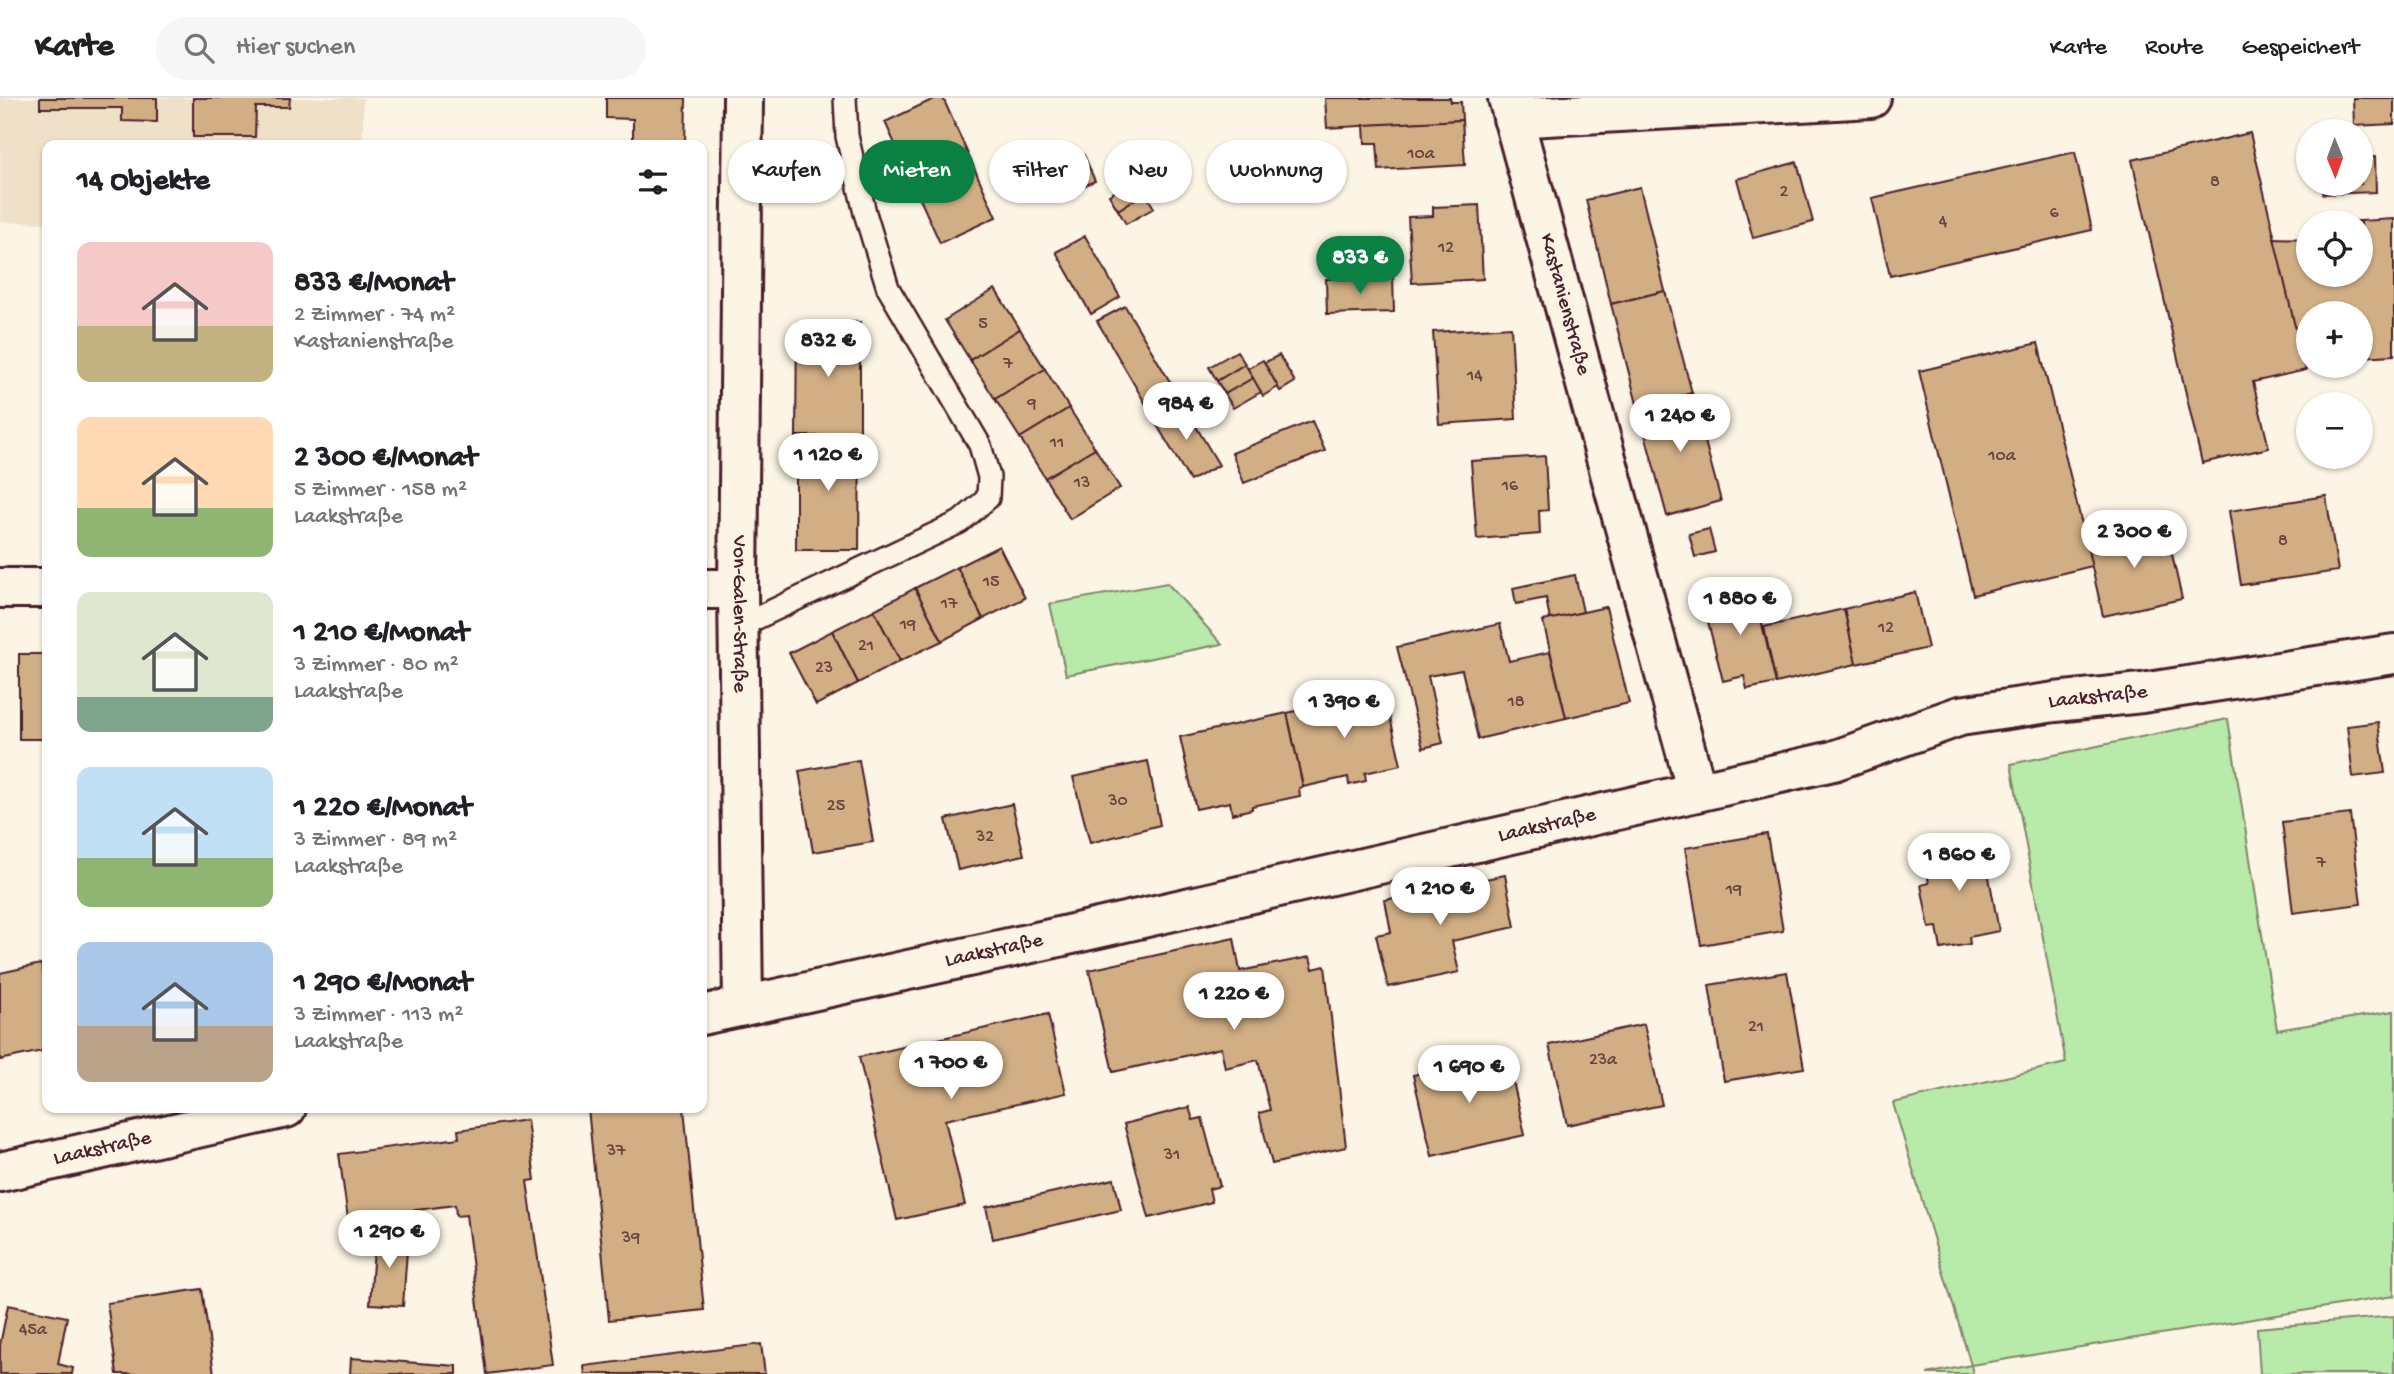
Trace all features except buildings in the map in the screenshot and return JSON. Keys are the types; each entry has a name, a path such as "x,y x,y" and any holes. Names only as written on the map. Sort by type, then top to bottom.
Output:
{"street":[{"name":"Von-Galen-Straße","path":"743,98 720,589 738,627 743,1006"},
{"path":"1510,108 1871,98"},
{"name":"Kastanienstraße","path":"1510,108 1697,792"},
{"path":"0,588 42,588"},
{"name":"Laakstraße","path":"707,1014 1833,761 1960,716 2142,693 2394,654"},
{"name":"Laakstraße","path":"0,1172 264,1113"}],"lane":[{"path":"738,627 960,523 988,498 989,477 980,445 888,288 865,213 847,136 845,98"}],"shaded area":[{"path":"0,98 363,98 363,140 42,140 42,223 0,222"}],"green space":[{"path":"1167,583 1222,644 1066,675 1050,604"},
{"path":"2228,719 2277,1030 2394,1011 2394,1296 1971,1365 1893,1103 2066,1063 2011,764"},
{"path":"2394,1316 2394,1374 2260,1374 2257,1328"},
{"path":"1971,1365 1973,1374 1927,1374"}]}
